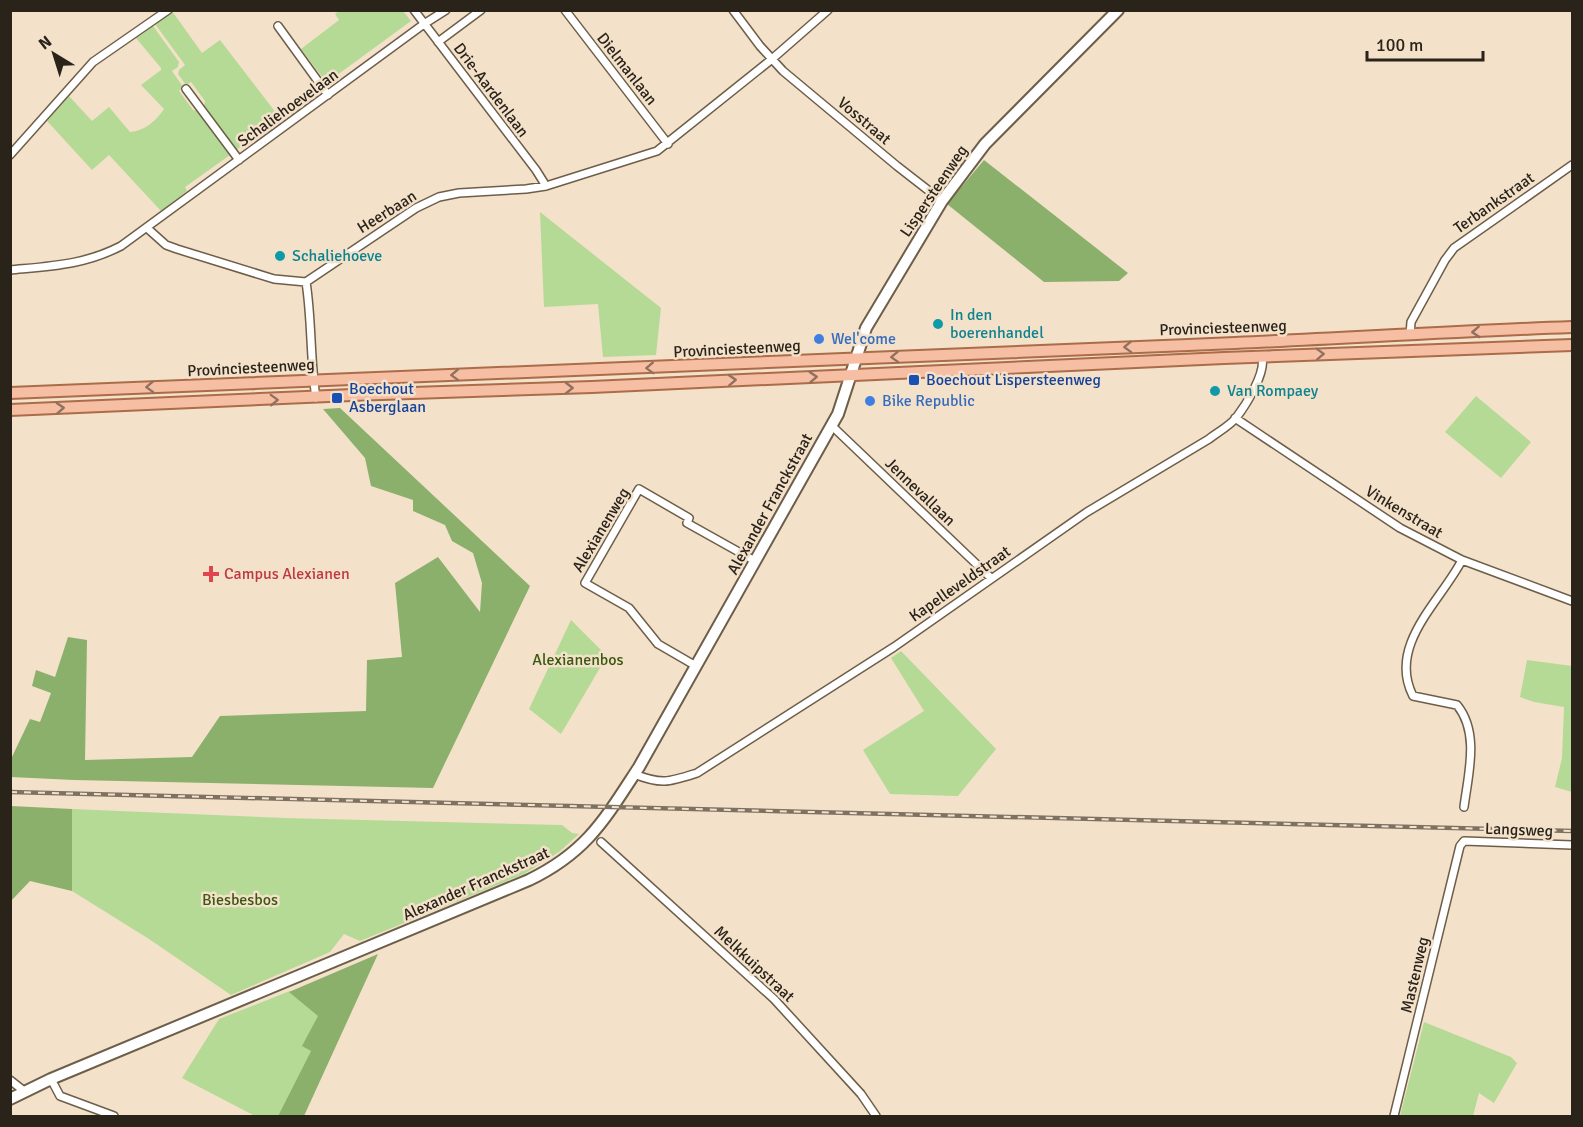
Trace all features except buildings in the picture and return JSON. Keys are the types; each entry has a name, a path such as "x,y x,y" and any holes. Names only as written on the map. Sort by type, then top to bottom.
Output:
{"main road":[{"name":"Provinciesteenweg","path":"10,393 313,379 717,365 1572,327"},
{"path":"1281,356 1275,354 1273,348 1292,340"},
{"name":"Provinciesteenweg","path":"10,410 1570,345"}],"street":[{"path":"10,155 93,63 168,10"},
{"name":"Drie-Aardenlaan","path":"414,10 546,186"},
{"name":"Schaliehoevelaan","path":"147,228 446,10"},
{"path":"438,42 481,10"},
{"name":"Dielmanlaan","path":"565,10 668,144"},
{"name":"Vosstraat","path":"733,10 783,71 853,131 942,201"},
{"name":"Heerbaan","path":"306,282 416,208 439,197 459,193 546,186 657,151 772,59 828,10"},
{"name":"Lispersteenweg","path":"850,375 866,328 942,201 985,144 1118,10"},
{"path":"278,26 328,95"},
{"path":"186,89 239,160"},
{"name":"Terbankstraat","path":"1410,335 1412,322 1445,260 1454,248 1572,165"},
{"path":"10,270 88,261 121,246 147,228 166,245 177,249 274,279 306,282 310,303 316,398"},
{"name":"Kapelleveldstraat","path":"634,774 657,782 671,782 697,773 894,647 1087,512 1209,439 1235,418 1255,387 1263,363 1262,357"},
{"name":"Alexander Franckstraat","path":"10,1099 51,1079 544,873 560,864 590,838 634,774 838,414 850,375"},
{"name":"Vinkenstraat","path":"1235,418 1400,528 1462,560 1572,601"},
{"name":"Jennevallaan","path":"831,425 991,578"},
{"name":"Alexianenweg","path":"696,666 658,644 629,608 585,583 639,489 689,518 687,523 755,561"},
{"path":"1462,560 1453,577 1418,626 1410,646 1406,674 1413,696 1457,705 1466,719 1471,748 1464,807"},
{"name":"Langsweg","path":"1464,841 1572,845"},
{"name":"Mastenweg","path":"1394,1116 1456,856 1464,841"},
{"name":"Melkkuipstraat","path":"601,842 774,999 861,1094 876,1116"},
{"path":"51,1079 60,1096 100,1114 114,1116"},
{"path":"10,1080 24,1091"}],"green space":[{"path":"172,11 202,53 220,40 280,118 236,150 204,107 205,101 191,82 186,85 178,74 185,65 155,24"},
{"path":"339,11 403,11 411,21 333,78 323,78 301,49 339,20 335,14"},
{"path":"151,26 179,62 178,67 172,71 183,87 179,91 193,110 199,111 230,155 185,187 187,191 161,211 109,155 92,170 47,121 69,96 92,121 109,107 130,132 141,130 154,121 164,109 141,85 161,68 136,38"},
{"path":"984,160 1128,273 1119,281 1044,282 947,204"},
{"path":"540,212 661,308 656,355 603,357 598,304 544,307"},
{"path":"1476,396 1531,442 1501,478 1445,432"},
{"path":"340,408 530,586 433,788 11,777 11,759 30,719 40,722 51,693 32,686 36,670 55,677 68,637 87,640 85,760 192,757 220,716 366,711 367,660 402,657 395,583 438,557 480,612 482,583 473,553 452,541 445,525 413,511 413,500 371,486 365,458 323,409"},
{"name":"Alexianenbos","path":"571,620 607,656 561,734 529,709"},
{"path":"901,651 996,749 958,796 890,794 863,750 924,711 891,658"},
{"path":"1527,660 1572,666 1572,792 1555,787 1562,758 1564,707 1520,697"},
{"path":"11,806 72,809 72,891 30,881 11,901"},
{"name":"Biesbesbos","path":"72,809 286,818 562,825 572,833 579,834 559,852 524,874 360,941 344,934 330,952 231,995 149,939 72,891"},
{"path":"378,954 304,1116 278,1116 311,1051 302,1046 318,1016 289,992"},
{"path":"290,991 319,1016 303,1045 311,1051 278,1116 255,1116 182,1078 219,1019"},
{"path":"1424,1022 1511,1057 1517,1063 1494,1103 1479,1093 1473,1116 1400,1116"}],"railway":[{"path":"10,792 1572,831"}],"place":[{"name":"Schaliehoeve","path":"280,256"},
{"name":"In den boerenhandel","path":"938,324"},
{"name":"Wel'come","path":"819,339"},
{"name":"Boechout Lispersteenweg","path":"914,380"},
{"name":"Van Rompaey","path":"1215,391"},
{"name":"Boechout Asberglaan","path":"337,398"},
{"name":"Bike Republic","path":"870,401"},
{"name":"Campus Alexianen","path":"211,574"}]}
